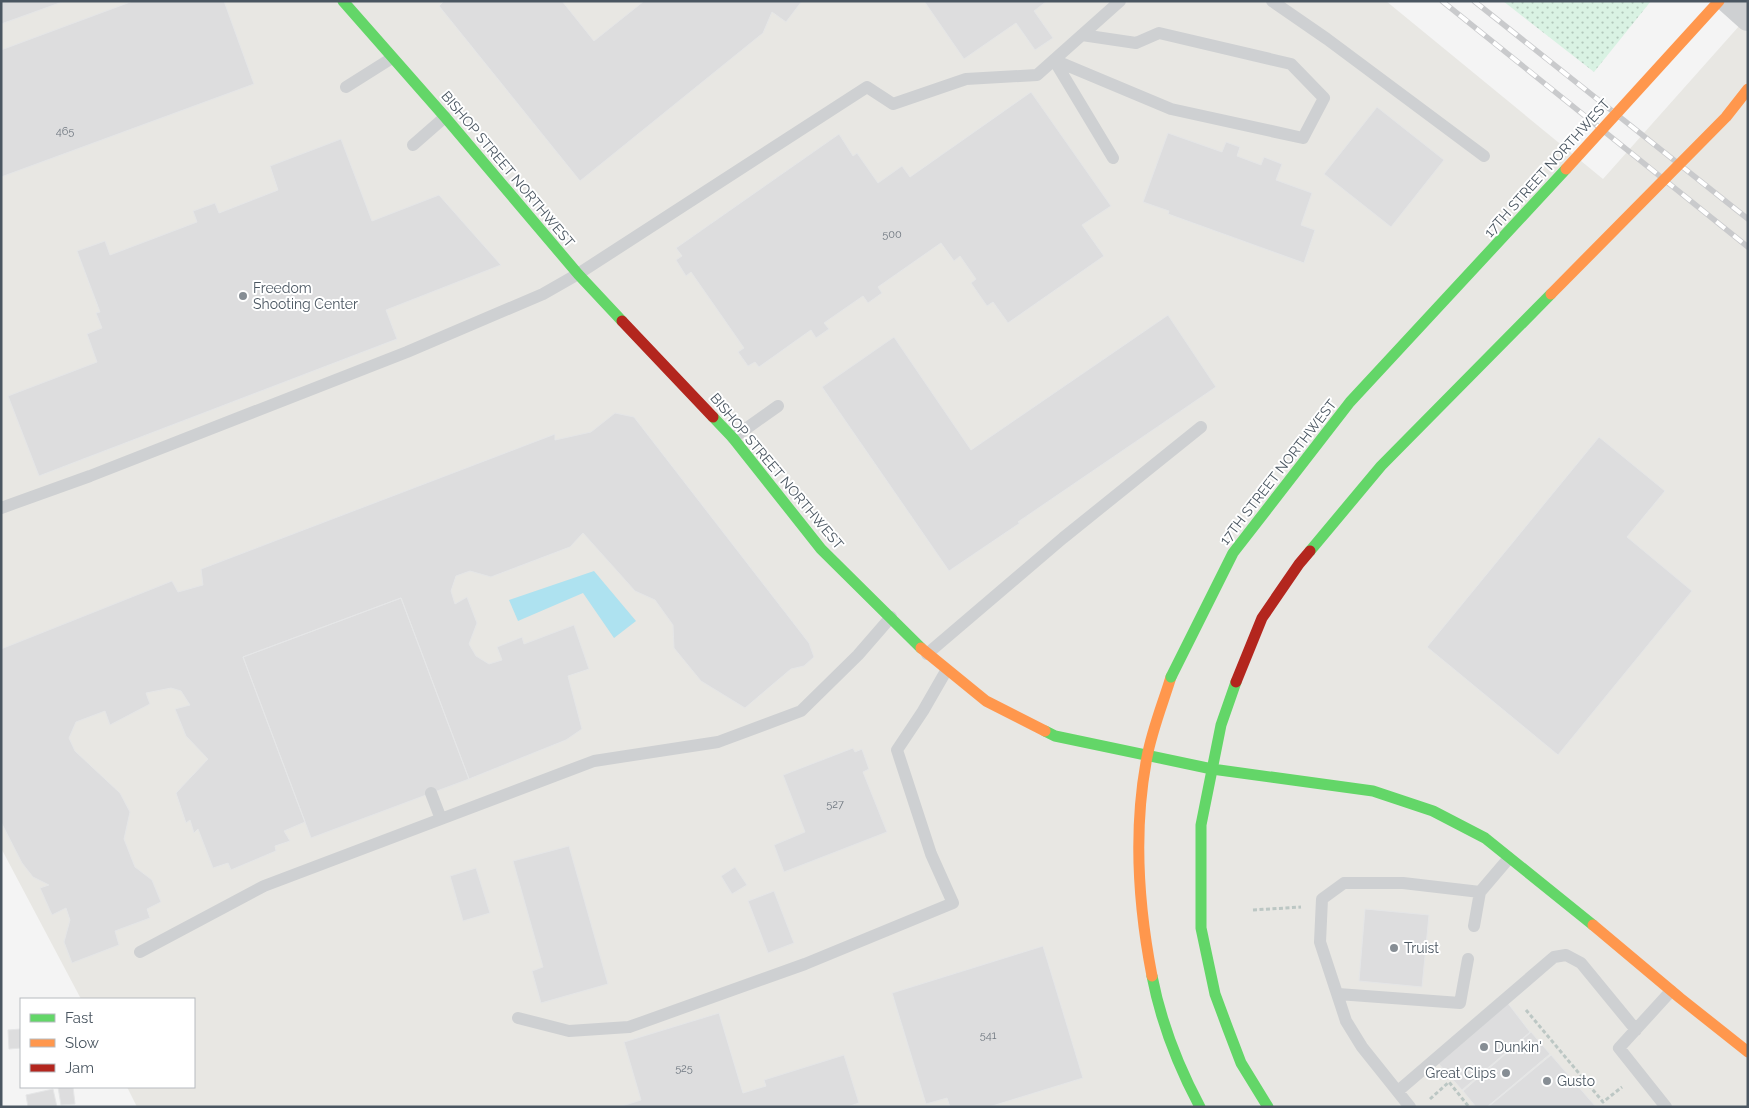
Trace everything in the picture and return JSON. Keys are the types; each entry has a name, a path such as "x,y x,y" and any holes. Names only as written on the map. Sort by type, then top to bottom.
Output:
{"main road":[{"name":"BISHOP STREET NORTHWEST","path":"343,1 445,117 578,274 733,438 821,549 927,654 986,701 1055,736 1212,769 1373,791 1433,811 1485,838 1748,1052"},
{"name":"17TH STREET NORTHWEST","path":"1200,1107 1182,1074 1157,1002 1145,941 1138,876 1139,818 1146,756 1171,676 1233,553 1350,402 1528,212 1719,1"},
{"path":"1268,1107 1241,1063 1228,1029 1215,994 1201,928 1201,825 1220,725 1262,618 1299,564 1381,466 1726,117 1748,89"}],"street":[{"path":"1729,1 1748,18"}],"lane":[{"path":"1,508 90,476 407,352 543,294 578,274 867,87 893,104 966,79 1037,75 1120,1"},
{"path":"1272,1 1327,39 1484,156"},
{"path":"1054,60 1170,109 1303,138 1324,98 1291,64 1159,33 1136,44 1082,34"},
{"path":"346,87 392,58"},
{"path":"1054,60 1113,158"},
{"path":"413,145 445,117"},
{"path":"733,438 778,406"},
{"path":"927,654 1063,538 1201,427"},
{"path":"140,952 264,886 594,761 718,742 801,710 852,661 891,617"},
{"path":"518,1018 570,1031 629,1027 805,964 953,903 931,854 897,750 946,671"},
{"path":"432,793 441,819"},
{"path":"1474,926 1480,892 1510,858"},
{"path":"1410,1107 1362,1047 1346,1021 1320,942 1322,899 1344,883 1403,883 1480,892"},
{"path":"1398,1091 1554,957 1566,955 1581,963 1636,1030"},
{"path":"1338,994 1460,1003 1468,959"},
{"path":"1666,1107 1619,1048 1671,991"}],"path":[{"path":"1253,910 1301,907 1322,911"},
{"path":"1512,993 1603,1102 1640,1073"},
{"path":"1428,1101 1449,1082 1469,1107"}],"shaded area":[{"path":"1,1 1386,1 1603,179 1748,16 1748,1107 137,1107 128,1088 195,1088 195,998 80,998 1,848"}],"green space":[{"path":"1503,1 1651,1 1594,72"}],"water":[{"path":"594,571 636,621 614,638 583,593 518,621 509,600"}],"building":[{"path":"1,1 65,1 1,24"},
{"path":"133,1 224,1 254,84 1,177 1,50"},
{"path":"444,1 562,1 594,41 644,1 802,1 786,22 772,12 763,33 580,181 439,6"},
{"path":"924,1 1047,1 1034,11 1053,38 1035,50 1016,23 964,59"},
{"path":"1031,92 1111,206 1082,225 1104,256 1008,323 993,302 987,306 971,283 976,279 960,256 954,261 941,243 878,287 882,293 868,303 863,296 824,323 829,329 816,338 811,330 759,367 755,362 748,366 738,352 744,348 691,272 686,276 676,260 682,256 676,248 839,134 853,156 857,153 878,183 902,166 910,177"},
{"path":"1377,107 1444,160 1391,227 1324,174"},
{"path":"1168,133 1222,152 1226,142 1240,147 1237,156 1261,165 1264,157 1282,164 1276,180 1312,193 1301,225 1315,230 1304,263 1168,214 1169,211 1143,202"},
{"path":"341,139 372,221 439,195 501,265 386,310 397,339 39,476 8,396 97,362 87,334 102,328 96,313 100,312 77,251 105,241 110,255 197,222 193,211 215,203 219,213 278,190 270,166"},
{"path":"1168,315 1216,387 949,571 822,387 894,337 971,450"},
{"path":"615,413 634,417 809,643 814,657 804,666 791,669 745,708 701,681 674,648 673,625 655,600 635,591 583,533 570,547 491,577 470,571 456,576 451,591 455,604 467,597 477,623 469,644 476,656 489,664 502,660 497,647 522,637 524,644 574,625 589,669 568,676 582,729 566,740 469,779 401,598 243,657 305,822 284,831 290,841 275,846 276,851 231,870 228,863 213,868 198,829 194,833 190,820 186,823 176,793 208,759 186,736 175,709 190,705 181,691 171,688 146,693 150,704 110,725 105,711 76,722 69,738 75,751 120,793 130,812 124,839 135,867 152,880 161,902 147,909 150,918 115,931 119,945 72,963 64,942 70,920 66,908 52,915 40,888 49,885 33,877 22,863 1,822 1,649 172,581 178,592 203,585 201,569 555,434 555,440 591,432"},
{"path":"1599,437 1665,491 1627,537 1692,591 1558,755 1427,647"},
{"path":"401,598 469,779 311,838 243,657"},
{"path":"853,748 855,752 862,749 869,769 863,772 887,832 784,872 774,845 805,832 783,775"},
{"path":"569,846 608,984 541,1003 532,971 543,967 513,861"},
{"path":"735,867 747,885 732,894 721,876"},
{"path":"476,868 490,913 463,921 450,876"},
{"path":"774,891 794,943 768,953 748,901"},
{"name":"Truist","path":"1365,909 1429,915 1422,987 1359,981"},
{"path":"1043,946 1083,1078 989,1107 950,1107 947,1098 926,1104 892,993"},
{"name":"Dunkin'","path":"1507,1002 1530,1032 1462,1090 1438,1063"},
{"path":"719,1013 743,1093 766,1086 764,1080 844,1055 859,1103 847,1107 619,1107 641,1100 624,1042"},
{"path":"20,1029 20,1048 9,1049 8,1030"},
{"name":"Great Clips","path":"1531,1032 1550,1054 1487,1107 1476,1107 1463,1091"},
{"name":"Gusto","path":"1551,1055 1596,1107 1488,1107"},
{"path":"58,1088 73,1088 75,1104 61,1105"},
{"path":"53,1089 57,1107 28,1107 26,1095"}],"railway":[{"path":"1442,1 1748,247"},
{"path":"1474,1 1748,219"}],"traffic: fast":[{"path":"343,1 445,117 578,274 622,321"},
{"path":"1171,677 1233,553 1350,402 1566,169"},
{"path":"1310,551 1381,466 1551,294"},
{"path":"713,417 733,438 821,549 921,648"},
{"path":"1236,682 1221,725 1201,825 1201,928 1215,994 1228,1029 1241,1063 1268,1107"},
{"path":"1045,731 1055,736 1212,769 1373,791 1433,811 1485,838 1593,925"},
{"path":"1152,976 1160,1010 1171,1043 1184,1076 1200,1107"}],"traffic: slow":[{"path":"1566,169 1719,1"},
{"path":"1551,294 1726,117 1748,89"},
{"path":"921,648 986,701 1045,731"},
{"path":"1152,976 1143,922 1139,867 1140,812 1149,747 1171,677"},
{"path":"1593,925 1748,1052"}],"traffic: jam":[{"path":"622,321 713,417"},
{"path":"1236,682 1262,618 1310,551"}],"place":[{"name":"Freedom Shooting Center","path":"243,296"},
{"name":"Truist","path":"1394,948"},
{"name":"Dunkin'","path":"1484,1047"},
{"name":"Great Clips","path":"1506,1073"},
{"name":"Gusto","path":"1547,1081"}]}
